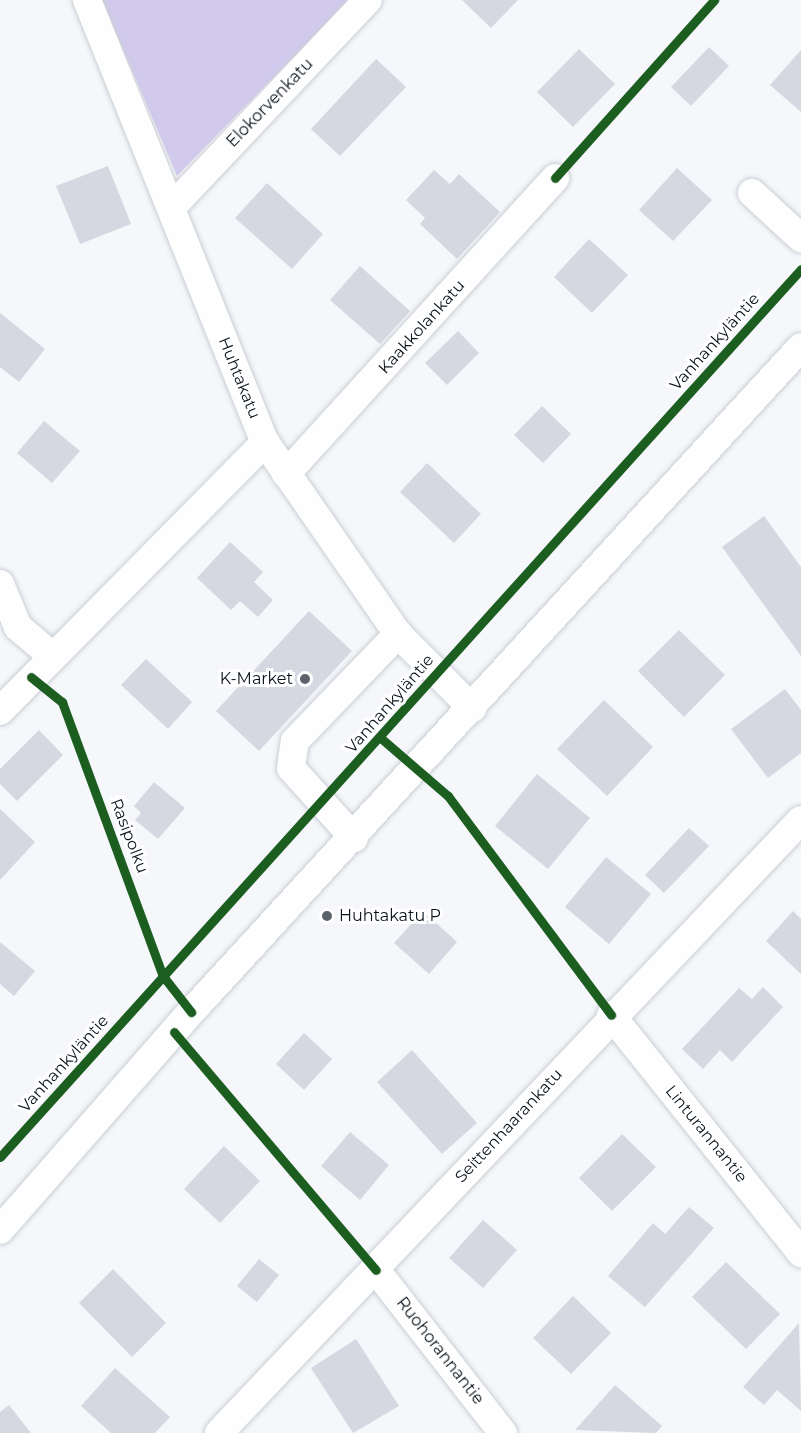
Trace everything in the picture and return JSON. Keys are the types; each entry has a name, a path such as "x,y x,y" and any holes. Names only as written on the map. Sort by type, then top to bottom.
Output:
{"street":[{"name":"Huhtakatu","path":"87,0 265,442 398,634 472,708"},
{"name":"Elokorvenkatu","path":"172,207 368,0"},
{"name":"Kaakkolankatu","path":"286,474 555,178"},
{"path":"752,193 801,238"},
{"path":"0,1230 801,347"},
{"path":"0,711 265,442"},
{"path":"0,584 18,627 52,656"},
{"path":"354,838 291,768 295,741 398,634"},
{"name":"Seittenhaarankatu","path":"219,1433 376,1270 611,1015 801,820"},
{"name":"Linturannantie","path":"611,1015 801,1253"},
{"name":"Ruohorannantie","path":"376,1270 503,1433"}],"shaded area":[{"path":"102,0 349,0 177,176"}],"building":[{"path":"462,0 518,0 491,28"},
{"path":"709,47 729,66 691,106 671,87"},
{"path":"579,49 615,84 573,127 537,92"},
{"path":"801,50 801,112 770,85"},
{"path":"376,59 406,87 340,156 311,129"},
{"path":"108,166 131,224 80,244 56,186"},
{"path":"677,168 712,200 673,241 639,210"},
{"path":"434,170 450,184 459,174 500,212 457,259 420,224 425,218 406,200"},
{"path":"267,183 323,234 292,269 235,218"},
{"path":"589,239 628,275 592,313 554,277"},
{"path":"360,266 410,311 380,344 330,300"},
{"path":"0,313 45,349 19,382 0,367"},
{"path":"458,331 479,353 447,385 425,363"},
{"path":"542,406 571,434 543,463 514,435"},
{"path":"44,421 80,451 52,483 17,453"},
{"path":"427,463 481,514 454,543 400,492"},
{"path":"764,516 801,567 801,656 722,547"},
{"path":"230,542 263,572 254,582 273,600 258,617 240,601 231,610 197,578"},
{"path":"309,611 352,651 259,751 216,711"},
{"path":"679,630 725,675 684,717 638,671"},
{"path":"146,659 192,702 168,729 121,685"},
{"path":"785,689 801,710 801,753 768,778 731,729"},
{"path":"604,700 653,747 607,796 557,749"},
{"path":"39,730 63,755 17,801 0,784 0,769"},
{"path":"537,774 590,818 548,869 495,826"},
{"path":"154,782 185,808 158,839 135,820 141,813 134,806"},
{"path":"0,809 35,842 0,880"},
{"path":"689,828 709,846 664,893 645,875"},
{"path":"606,857 651,894 609,944 565,907"},
{"path":"423,911 457,942 429,974 394,943"},
{"path":"793,911 801,919 801,974 766,941"},
{"path":"0,942 35,971 14,996 0,984"},
{"path":"763,987 783,1007 732,1062 720,1050 703,1069 682,1049 739,988 752,999"},
{"path":"304,1033 332,1059 304,1090 276,1064"},
{"path":"412,1050 477,1123 442,1154 377,1082"},
{"path":"350,1132 389,1165 360,1200 321,1166"},
{"path":"622,1134 656,1167 612,1211 579,1178"},
{"path":"224,1146 260,1181 220,1223 184,1189"},
{"path":"689,1207 714,1228 645,1307 608,1276 653,1223 665,1234"},
{"path":"483,1220 517,1250 483,1288 449,1258"},
{"path":"259,1259 279,1275 257,1302 237,1286"},
{"path":"726,1262 780,1314 746,1349 692,1297"},
{"path":"113,1269 166,1323 132,1357 79,1303"},
{"path":"573,1296 611,1333 571,1374 533,1338"},
{"path":"799,1323 801,1411 777,1390 764,1405 743,1387"},
{"path":"356,1339 399,1406 353,1433 311,1368"},
{"path":"115,1368 170,1417 155,1433 111,1433 81,1406"},
{"path":"615,1385 662,1426 656,1433 575,1430"},
{"path":"9,1405 31,1433 0,1433 0,1412"}],"cycle path":[{"path":"555,178 714,0"},
{"name":"Vanhankyläntie","path":"0,1157 801,269"},
{"name":"Rasipolku","path":"31,677 62,702 163,976 191,1012"},
{"name":"Vanhankyläntie","path":"382,739 448,796 611,1015"},
{"path":"174,1032 376,1270"}],"place":[{"name":"K-Market","path":"305,679"},
{"name":"Huhtakatu P","path":"327,916"}]}
